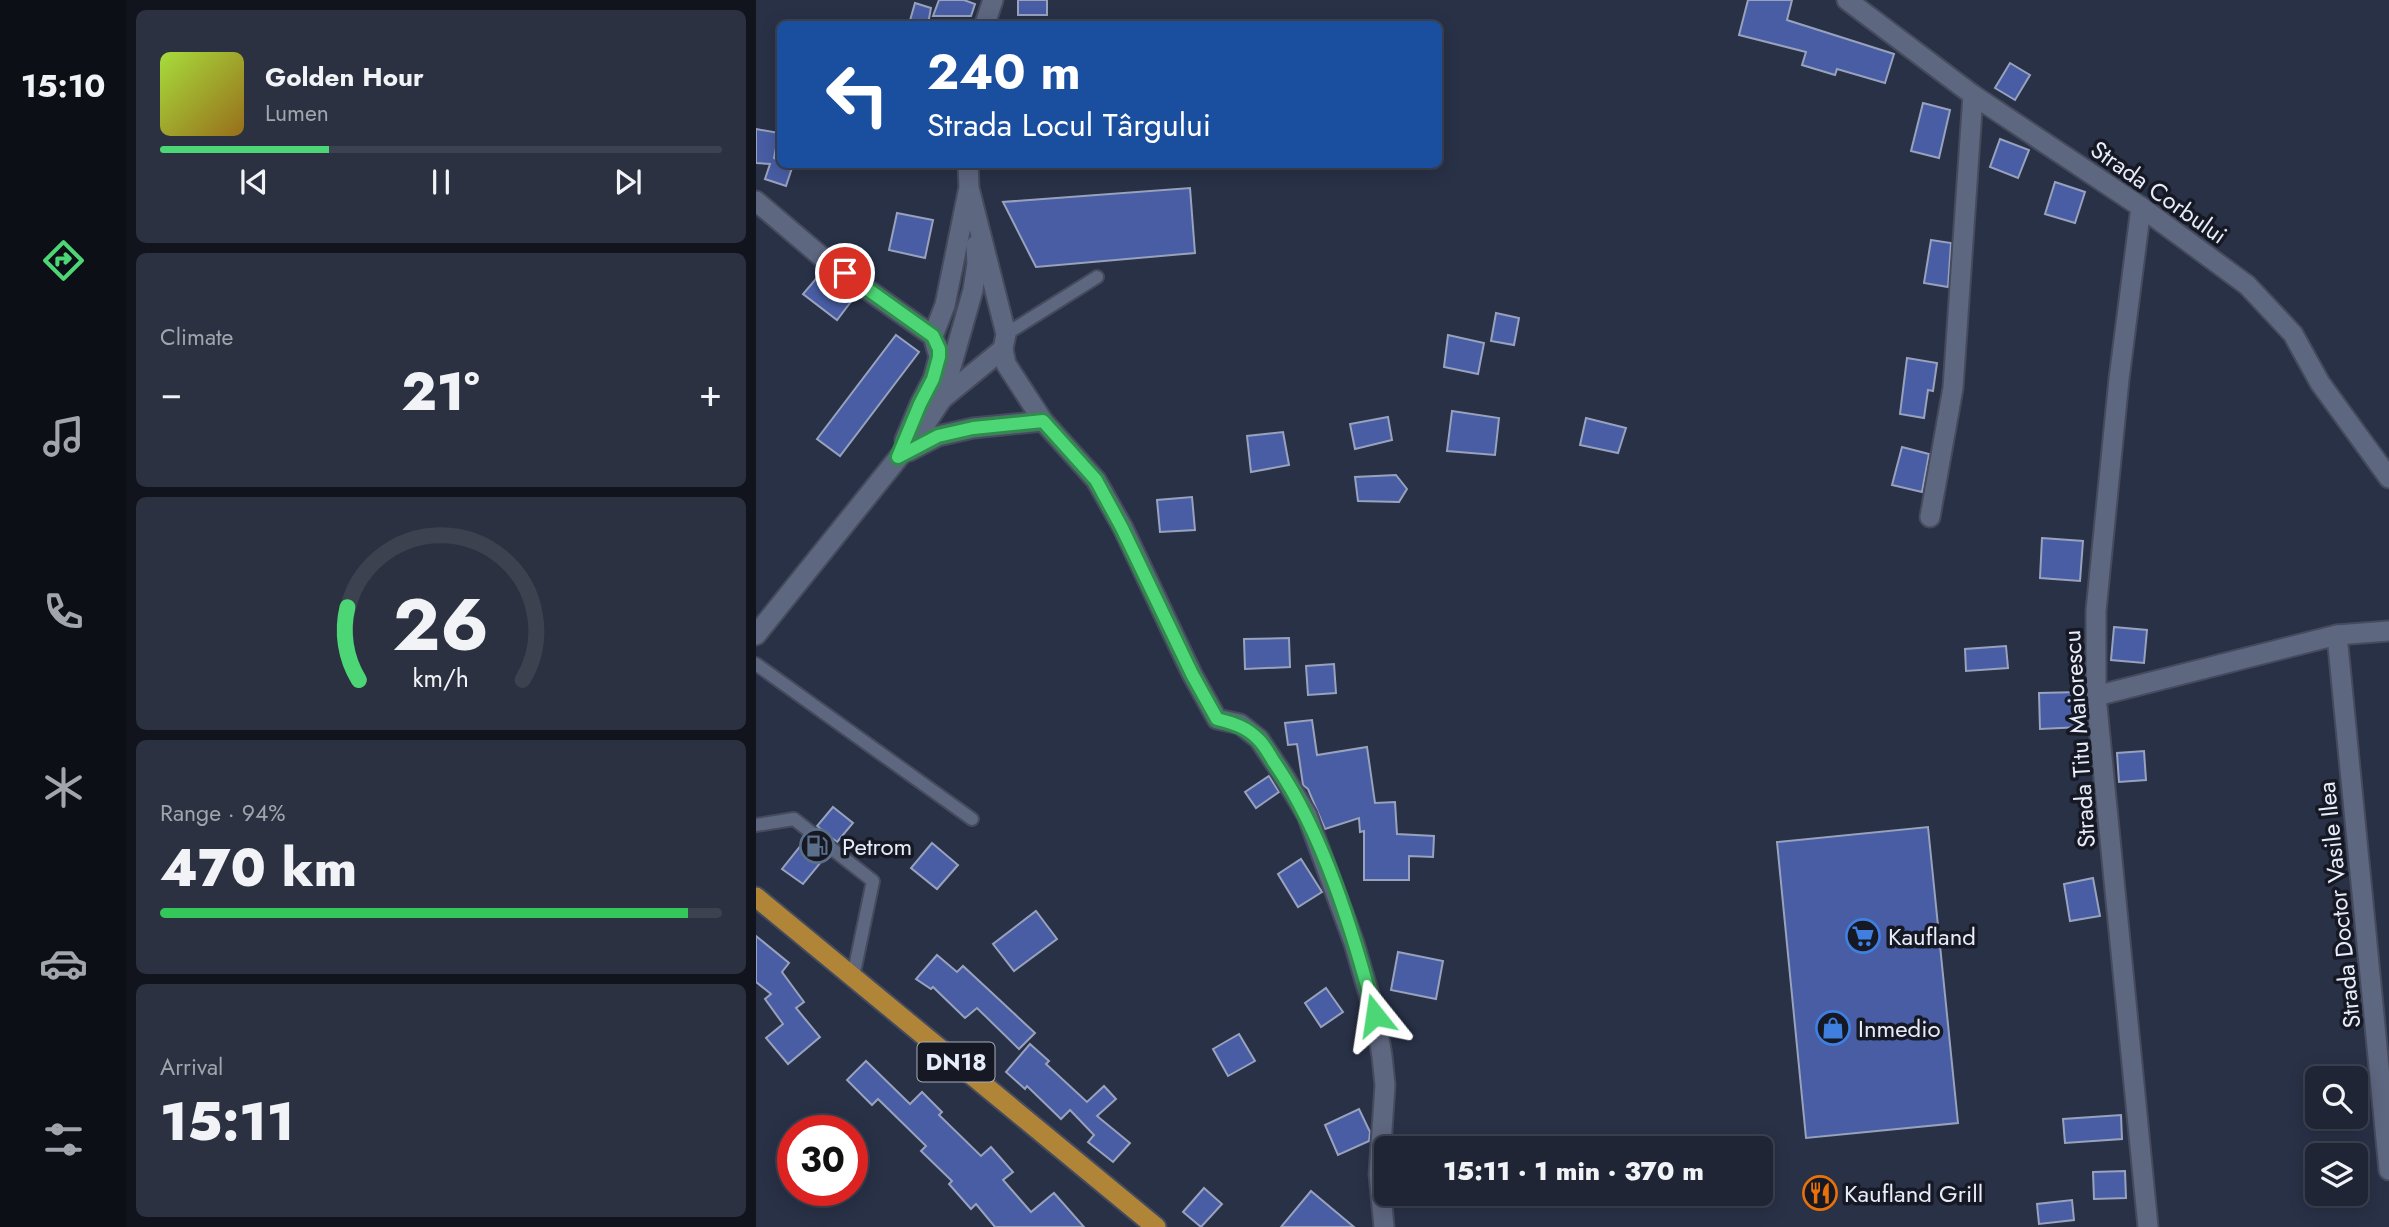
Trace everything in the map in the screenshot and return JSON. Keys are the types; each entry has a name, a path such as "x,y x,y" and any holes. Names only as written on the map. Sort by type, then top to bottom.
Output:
{"main road":[{"name":"DN18","path":"756,897 1156,1227"}],"street":[{"path":"986,21 993,0"},
{"name":"Strada Corbului","path":"1847,0 1973,95 2141,206 2247,285 2293,334 2320,383 2389,478"},
{"path":"1930,517 1953,388 1973,95"},
{"path":"942,399 973,290 977,264 968,168"},
{"path":"933,336 945,305 970,188"},
{"path":"970,188 1005,341 1006,363 1043,421 1096,480 1217,719 1240,724 1259,739 1307,816 1335,888 1375,1015 1385,1085 1379,1174 1384,1227"},
{"path":"756,201 823,257 933,336 939,349 933,379 898,457"},
{"name":"Strada Titu Maiorescu","path":"2141,206 2119,379 2096,611 2096,696 2148,1227"},
{"path":"945,305 956,348"},
{"path":"756,635 898,457 914,441 942,399 1005,341"},
{"path":"898,457 938,436 973,428 1043,421"},
{"path":"2096,696 2337,635 2389,631"},
{"name":"Strada Doctor Vasile Ilea","path":"2337,635 2389,1170"}],"lane":[{"path":"1005,341 1097,276"},
{"path":"756,664 972,819"},
{"path":"756,825 794,819 873,881 853,977"}],"building":[{"path":"939,0 964,0 975,4 971,16 933,16"},
{"path":"1018,0 1047,0 1047,15 1018,15"},
{"path":"1748,0 1792,0 1787,20 1894,54 1885,83 1837,69 1835,75 1802,65 1806,52 1739,35"},
{"path":"915,3 931,8 929,21 910,21"},
{"path":"2010,63 2030,75 2015,100 1995,88"},
{"path":"1923,103 1950,110 1939,158 1911,151"},
{"path":"756,129 777,133 774,158 777,160 777,168 792,168 786,186 765,179 770,164 756,163"},
{"path":"2000,139 2029,150 2018,178 1990,167"},
{"path":"2055,182 2085,192 2075,223 2045,214"},
{"path":"1190,188 1195,253 1036,267 1003,202"},
{"path":"897,213 933,220 925,258 889,250"},
{"path":"1931,240 1951,243 1948,287 1924,283"},
{"path":"820,274 853,299 837,320 803,294"},
{"path":"1496,313 1519,318 1514,345 1491,341"},
{"path":"896,335 919,352 840,456 817,439"},
{"path":"1448,335 1484,343 1478,374 1444,367"},
{"path":"1907,358 1937,363 1933,391 1928,390 1924,418 1900,414"},
{"path":"1452,411 1499,418 1495,455 1447,451"},
{"path":"1388,417 1392,440 1355,449 1350,424"},
{"path":"1586,418 1626,428 1618,453 1580,445"},
{"path":"1283,432 1289,465 1251,472 1247,436"},
{"path":"1902,447 1929,454 1922,492 1892,485"},
{"path":"1396,475 1407,489 1399,502 1358,501 1355,477"},
{"path":"1192,497 1195,530 1160,532 1157,500"},
{"path":"2042,538 2083,541 2080,581 2040,578"},
{"path":"2114,627 2147,630 2144,663 2111,660"},
{"path":"1289,638 1290,667 1245,669 1244,639"},
{"path":"2006,646 2008,668 1966,671 1965,649"},
{"path":"1334,664 1336,693 1308,695 1306,666"},
{"path":"2080,692 2082,727 2040,729 2039,693"},
{"path":"1312,720 1317,755 1367,747 1375,803 1395,802 1397,834 1434,836 1433,857 1409,856 1409,880 1364,880 1364,831 1360,832 1359,818 1325,829 1308,789 1303,785 1297,744 1288,745 1285,723"},
{"path":"2144,751 2146,780 2119,782 2117,753"},
{"path":"1269,776 1279,792 1256,808 1245,792"},
{"path":"833,807 853,823 837,842 817,826"},
{"name":"Kaufland","path":"1928,827 1958,1123 1806,1138 1777,842"},
{"path":"806,839 826,856 803,884 782,869"},
{"path":"932,843 958,865 937,889 911,868"},
{"path":"1301,859 1322,892 1298,907 1278,874"},
{"path":"2093,878 2100,916 2070,921 2064,884"},
{"path":"1036,911 1057,939 1014,971 993,944"},
{"path":"756,936 789,963 782,972 804,1002 796,1008 820,1037 788,1064 766,1038 783,1024 765,999 771,994 756,982"},
{"path":"1398,952 1443,961 1436,999 1391,990"},
{"path":"937,955 957,972 963,966 1035,1033 1019,1049 977,1008 965,1018 933,987 931,989 916,979"},
{"path":"1326,988 1343,1012 1321,1027 1305,1003"},
{"path":"1239,1034 1255,1061 1228,1076 1213,1049"},
{"path":"1030,1044 1049,1061 1046,1064 1087,1102 1104,1086 1116,1099 1097,1116 1130,1143 1113,1162 1088,1142 1094,1135 1070,1110 1061,1119 1027,1086 1025,1089 1006,1072"},
{"path":"866,1061 910,1104 922,1092 942,1112 939,1115 981,1156 991,1147 1013,1172 1003,1180 1031,1212 1054,1193 1084,1227 995,1227 976,1204 971,1209 949,1184 952,1181 921,1151 926,1146 878,1099 872,1105 847,1080"},
{"path":"1359,1109 1370,1132 1369,1141 1338,1155 1325,1125"},
{"path":"2121,1115 2122,1139 2065,1143 2063,1119"},
{"path":"2125,1171 2126,1198 2094,1199 2093,1172"},
{"path":"1204,1188 1222,1204 1201,1227 1183,1212"},
{"path":"1311,1191 1354,1227 1281,1227"},
{"path":"2072,1200 2074,1220 2039,1224 2037,1204"}],"place":[{"name":"Petrom","path":"817,846"},
{"name":"Kaufland","path":"1863,936"},
{"name":"Inmedio","path":"1833,1028"},
{"name":"Kaufland Grill","path":"1820,1193"}],"route":[{"path":"845,273 933,336 939,349 933,379 898,457 938,436 973,428 1043,421 1096,480 1217,719 1240,724 1259,739 1307,816 1335,888 1375,1015"}]}
